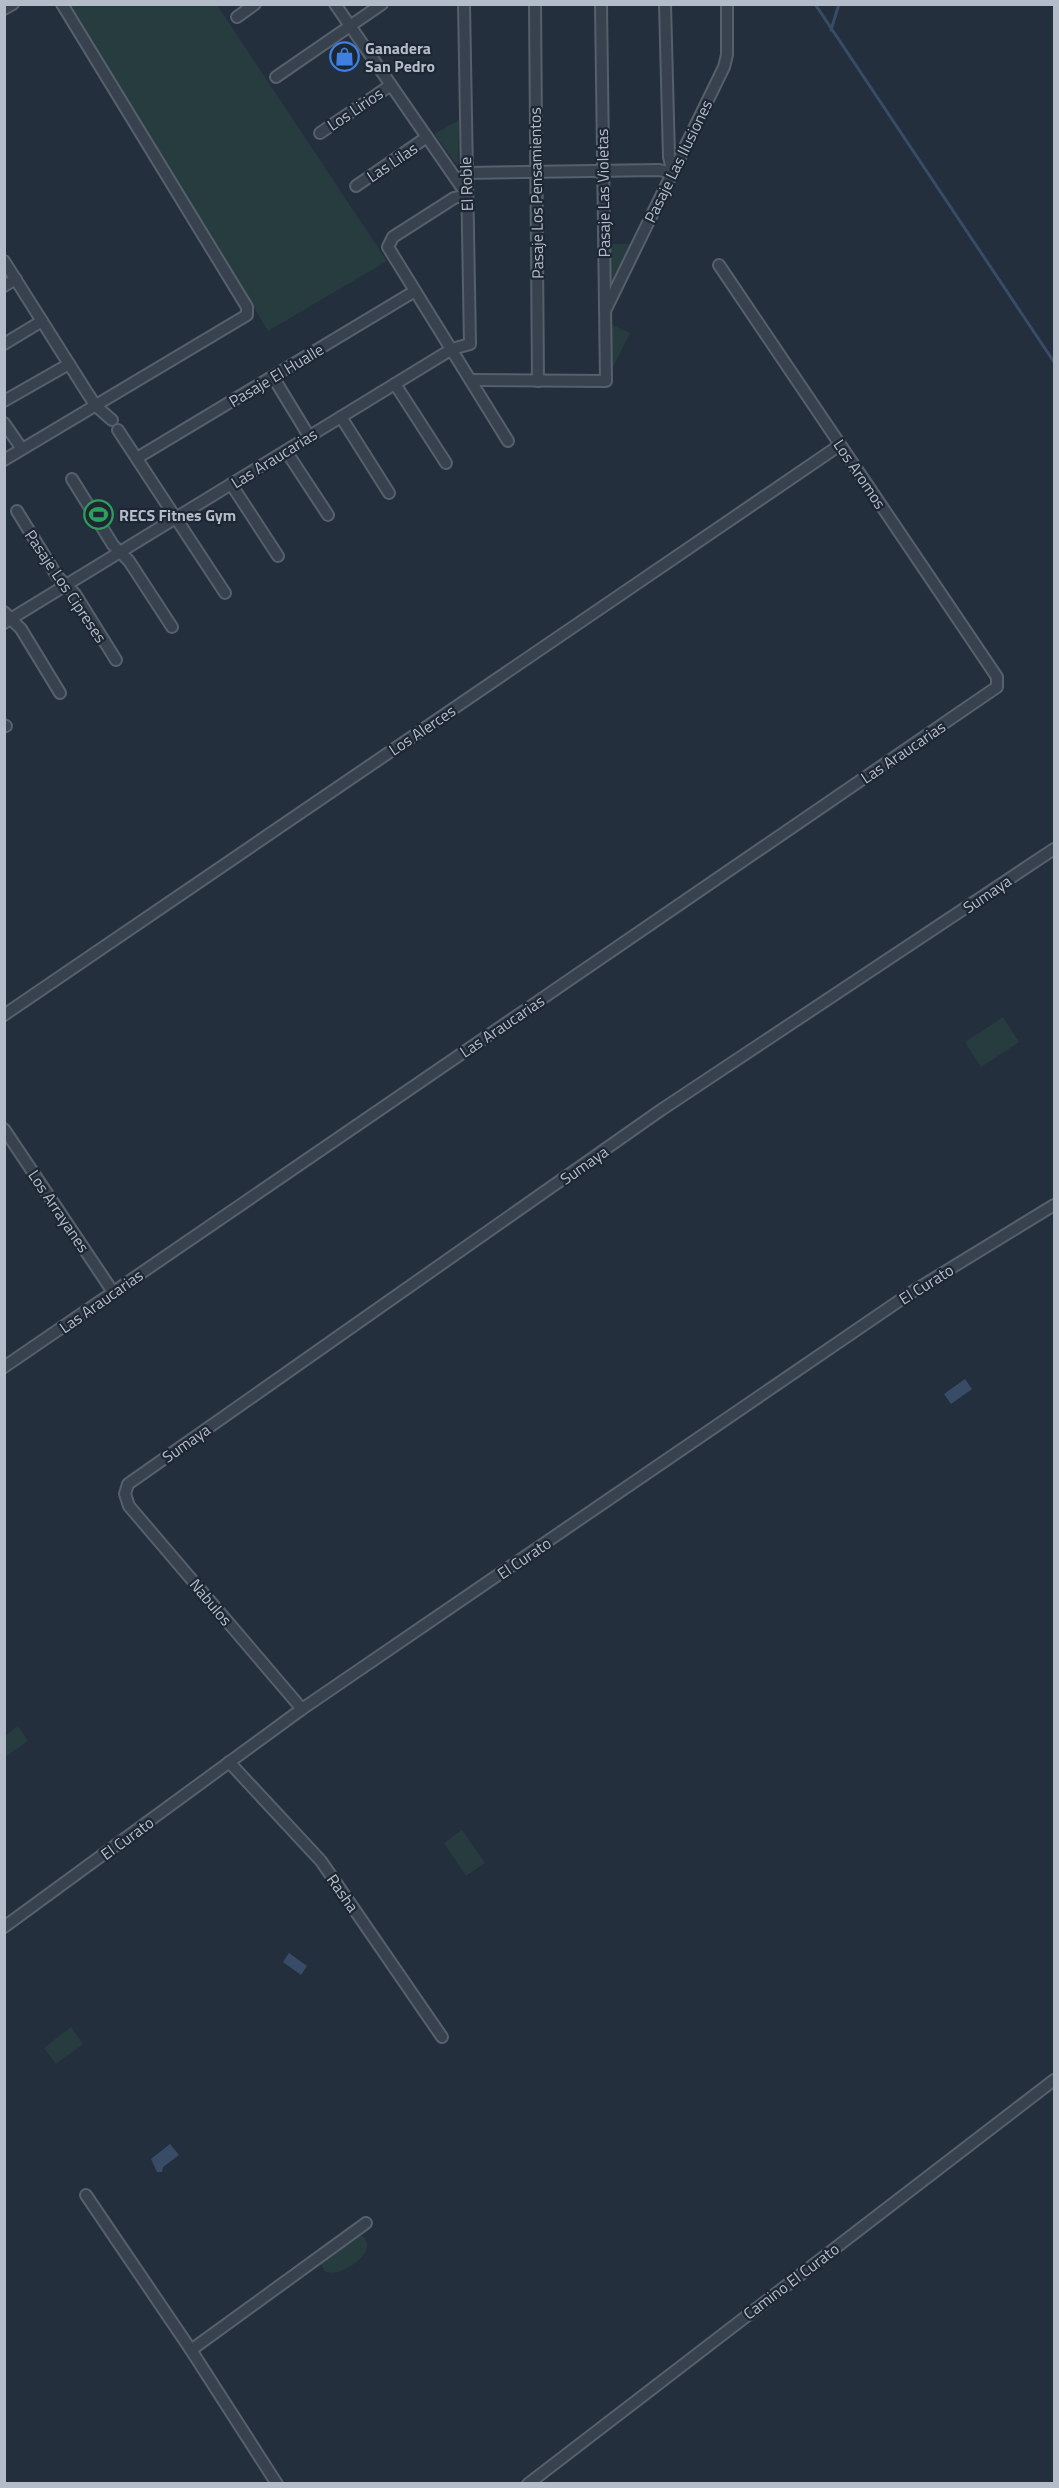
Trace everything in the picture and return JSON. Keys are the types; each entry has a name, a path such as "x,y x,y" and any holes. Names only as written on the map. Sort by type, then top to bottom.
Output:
{"street":[{"path":"4,9 13,4"},
{"path":"4,460 247,315 248,307 62,4"},
{"path":"237,17 255,4"},
{"path":"335,4 467,195 454,198 393,237 388,247 507,441"},
{"path":"276,77 382,4"},
{"name":"El Roble","path":"452,349 470,344 465,173 464,4"},
{"name":"Pasaje Los Pensamientos","path":"535,4 538,381"},
{"name":"Pasaje Las Violetas","path":"538,381 606,381 601,4"},
{"path":"465,173 659,170 673,172 669,157 665,4"},
{"name":"Pasaje Las Ilusiones","path":"604,312 725,63 727,4"},
{"name":"Los Lirios","path":"320,133 391,85"},
{"name":"Las Lilas","path":"356,186 427,138"},
{"path":"4,261 96,406 112,420"},
{"name":"Los Aromos","path":"719,265 997,677 998,685"},
{"path":"4,286 16,279"},
{"name":"Pasaje El Hualle","path":"137,458 415,291"},
{"path":"4,344 42,321"},
{"name":"Las Araucarias","path":"7,618 121,552 452,349"},
{"path":"4,401 69,364"},
{"path":"273,377 309,436"},
{"path":"471,380 538,381"},
{"path":"395,384 446,463"},
{"path":"341,417 389,493"},
{"path":"4,423 22,449"},
{"path":"118,430 225,593"},
{"name":"Los Alerces","path":"4,1015 840,445"},
{"path":"286,451 328,515"},
{"path":"72,479 113,545 129,561 172,627"},
{"path":"231,484 278,556"},
{"name":"Pasaje Los Cipreses","path":"17,511 57,576 75,594 116,660"},
{"path":"7,618 21,629 60,693"},
{"name":"Las Araucarias","path":"4,1367 998,685"},
{"name":"Sumaya","path":"124,1494 132,1481 652,1117 1054,849"},
{"name":"Los Arrayanes","path":"4,1129 113,1292"},
{"name":"El Curato","path":"4,1927 302,1709 912,1292 1054,1205"},
{"name":"Nabulos","path":"124,1494 129,1506 302,1709"},
{"name":"Rasha","path":"229,1762 321,1861 442,2037"},
{"name":"Camino El Curato","path":"528,2484 1054,2080"},
{"path":"86,2195 191,2350 277,2484"},
{"path":"191,2350 366,2223"}],"green space":[{"path":"71,5 217,5 387,261 268,331"},
{"path":"459,120 458,166 434,134"},
{"path":"609,244 631,244 609,290"},
{"path":"609,323 630,333 612,369"},
{"path":"1003,1017 1019,1042 981,1067 965,1042"},
{"path":"18,1726 28,1741 5,1757 5,1736"},
{"path":"462,1830 485,1863 466,1876 444,1843"},
{"path":"71,2027 83,2044 56,2064 44,2048"},
{"path":"361,2234 367,2245 362,2257 344,2270 330,2273 325,2271 320,2263"}],"water":[{"path":"965,1379 972,1389 951,1404 944,1394"},
{"path":"289,1953 307,1966 301,1975 283,1962"},
{"path":"170,2144 179,2155 163,2167 162,2172 157,2172 151,2159"}],"waterway":[{"path":"815,4 1054,362"},
{"path":"831,30 839,4"}],"place":[{"name":"Ganadera San Pedro","path":"344,57"},
{"name":"RECS Fitnes Gym","path":"98,515"}]}
